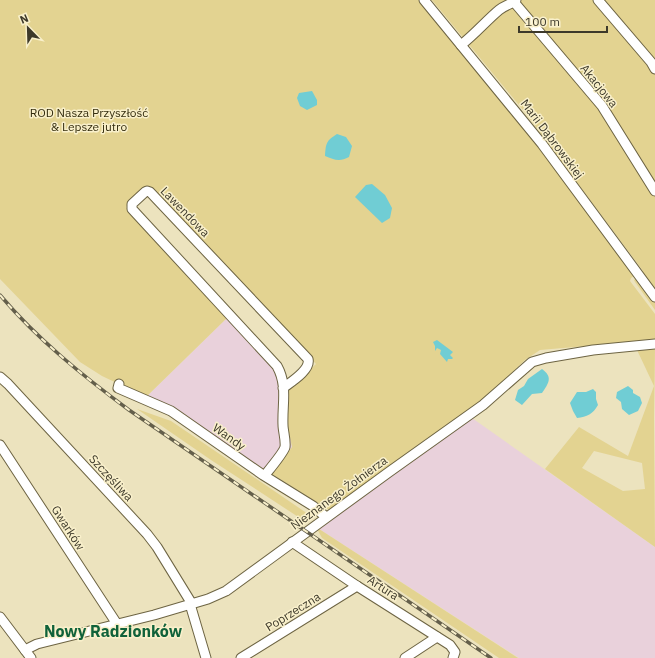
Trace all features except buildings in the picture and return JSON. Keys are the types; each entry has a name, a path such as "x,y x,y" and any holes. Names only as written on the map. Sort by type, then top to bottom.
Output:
{"street":[{"name":"Marii Dąbrowskiej","path":"424,0 542,144 655,297"},
{"path":"598,0 651,62 655,69"},
{"path":"461,45 510,1"},
{"name":"Akacjowa","path":"510,1 602,106 655,192"},
{"name":"Lawendowa","path":"265,475 285,447 283,423 283,388 283,376 277,366 132,209 132,204 145,192 150,192 308,359 309,363 306,369 283,388"},
{"name":"Nieznanego Żołnierza","path":"28,654 37,644 191,604 208,599 226,591 326,517 483,405 532,362 546,358 593,350 655,344"},
{"name":"Szczęśliwa","path":"0,377 144,531 157,547 191,604 206,658"},
{"name":"Wandy","path":"119,384 118,388 171,411 313,506 326,517"},
{"name":"Gwarków","path":"0,445 117,624"},
{"name":"Artura","path":"292,542 357,586 454,648 455,654 453,658"},
{"name":"Poprzeczna","path":"241,658 357,586"},
{"path":"0,617 28,654"},
{"path":"405,658 438,637"}],"shaded area":[{"path":"229,316 268,361 275,370 278,378 292,447 272,474 146,397"},
{"path":"472,418 655,547 655,658 519,658 316,527"}],"green space":[{"name":"ROD Nasza Przyszłość & Lepsze jutro","path":"0,0 420,0 514,113 635,275 630,281 655,314 655,340 540,350 525,360 478,405 329,510 272,474 292,447 287,423 286,392 316,364 148,186 126,207 229,316 146,397 102,376 80,362 0,279"},
{"path":"432,0 655,0 655,290 650,281 649,282 642,273 643,271 523,110"},
{"path":"637,278 655,302 655,310 635,282 634,280"},
{"path":"655,348 655,547 545,469 579,427 628,456 654,386 637,350","holes":["594,451 642,463 645,489 623,491 582,468"]},
{"path":"137,409 171,421 311,516 306,522 211,460"},
{"path":"316,527 518,658 499,658 322,538"}],"water":[{"path":"312,91 317,100 317,105 307,110 300,106 297,98 299,93"},
{"path":"337,134 346,137 352,146 349,157 343,160 325,156 327,143"},
{"path":"372,184 385,195 392,208 390,218 382,223 355,197 366,185"},
{"path":"437,340 453,352 450,355 453,358 452,359 448,359 447,362 440,354 441,350 437,348 435,351 433,342"},
{"path":"542,369 549,377 546,386 542,393 532,394 522,405 515,400 518,390 524,386 528,379"},
{"path":"628,386 633,390 633,393 640,397 642,403 638,411 629,415 622,409 621,402 616,398 617,392"},
{"path":"593,389 596,392 598,405 594,411 584,417 577,418 570,403 577,392 586,392"}],"railway":[{"path":"0,295 45,342 129,410 491,658"}],"district":[{"name":"Nowy Radzionków","path":"113,631"}]}
